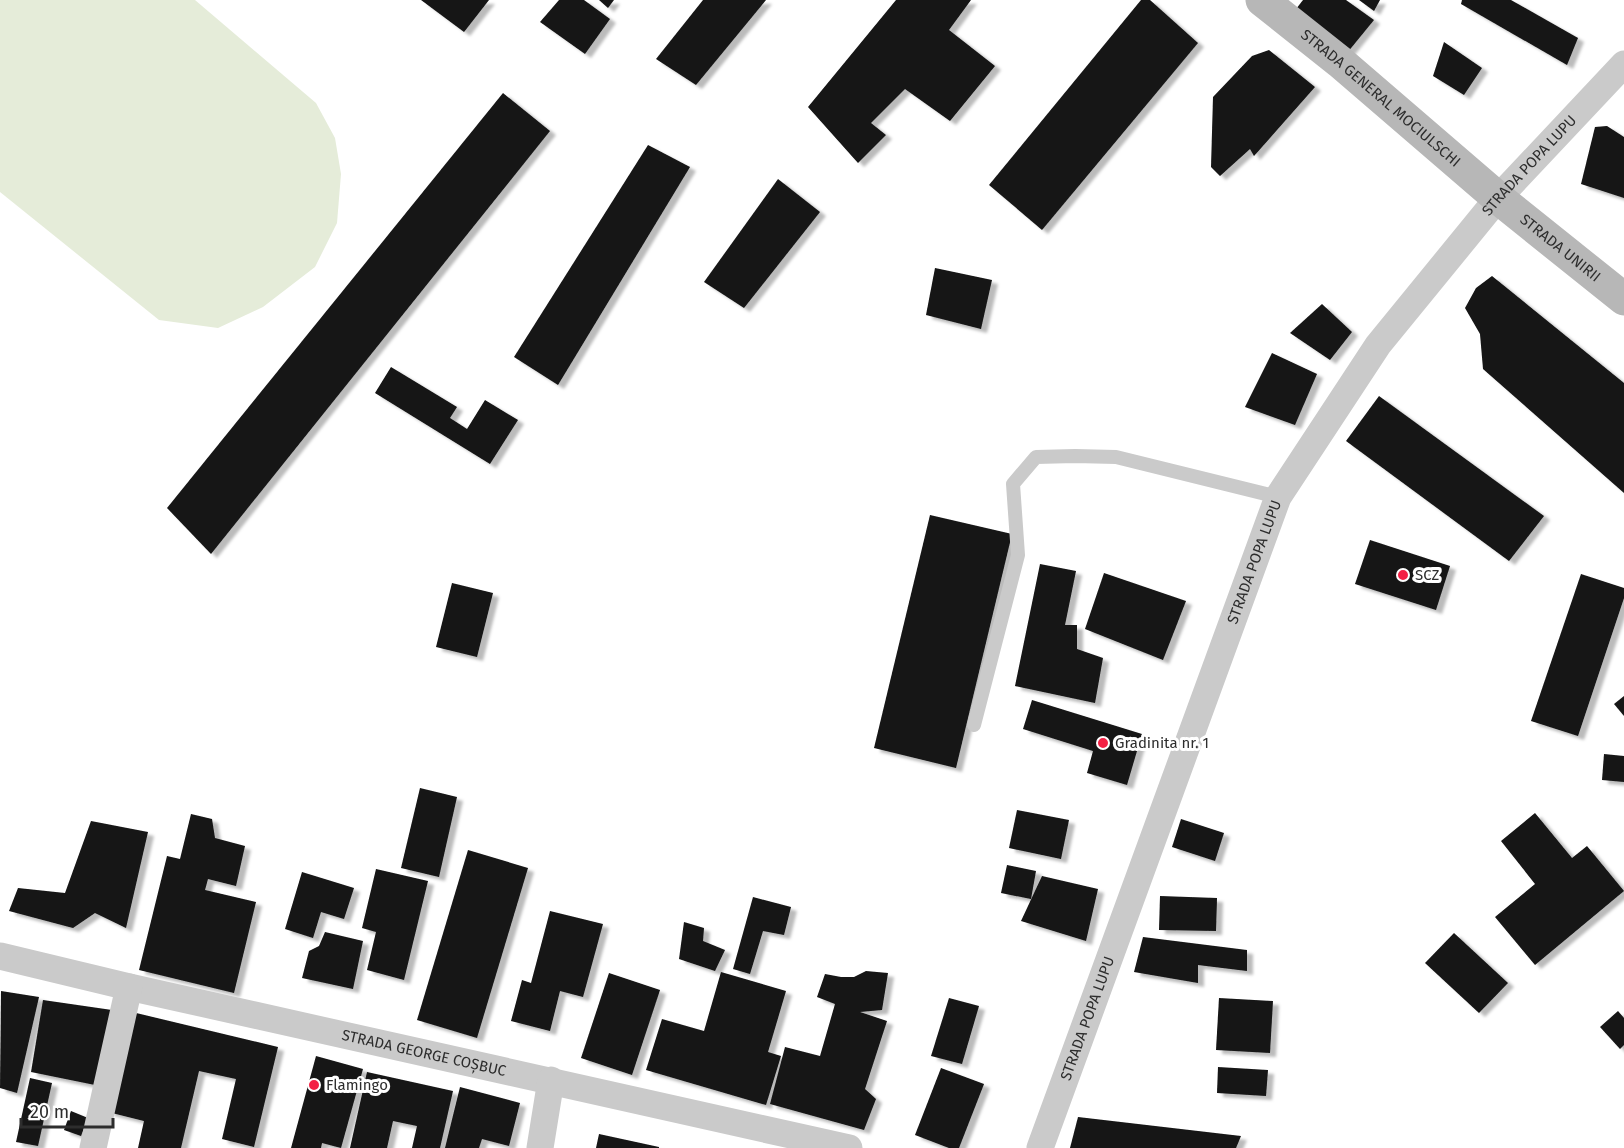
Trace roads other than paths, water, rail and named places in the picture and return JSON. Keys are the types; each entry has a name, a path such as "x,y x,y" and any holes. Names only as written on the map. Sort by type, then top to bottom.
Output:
{"main road":[{"name":"STRADA GENERAL MOCIULSCHI","path":"1262,0 1340,62 1498,198"},
{"name":"STRADA UNIRII","path":"1498,198 1624,299"}],"street":[{"name":"STRADA POPA LUPU","path":"1040,1148 1278,497 1378,345 1498,198 1624,64"},
{"name":"STRADA GEORGE COȘBUC","path":"0,956 849,1148"},
{"path":"93,1148 129,987"},
{"path":"540,1148 551,1080"}],"lane":[{"path":"974,725 1018,555 1013,484 1036,458 1075,456 1116,458 1278,497"}],"place":[{"name":"SCZ","path":"1403,575"},
{"name":"Gradinita nr. 1","path":"1103,743"},
{"name":"Flamingo","path":"314,1085"}]}
